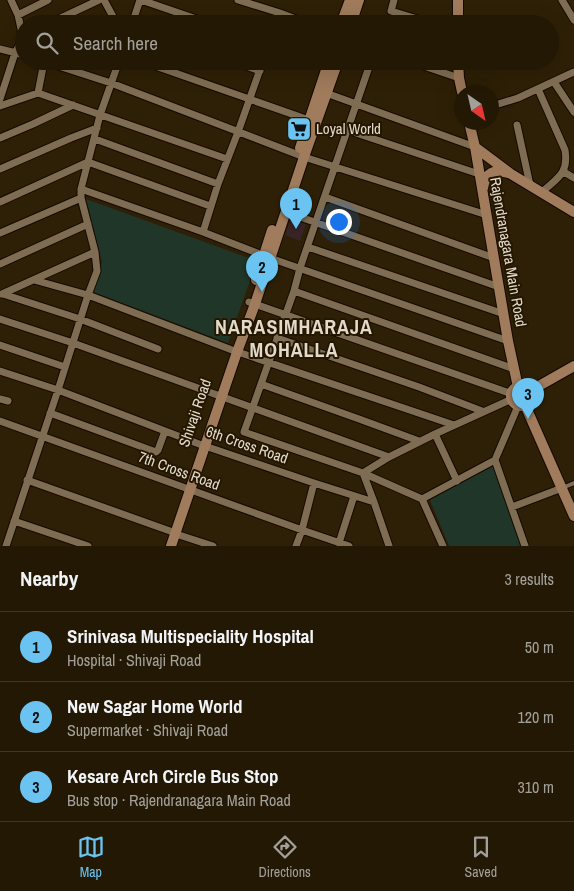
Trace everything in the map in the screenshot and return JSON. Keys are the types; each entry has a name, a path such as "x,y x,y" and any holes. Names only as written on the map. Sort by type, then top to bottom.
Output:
{"street":[{"path":"11,0 18,15 48,0"},
{"path":"67,15 99,0"},
{"path":"104,0 112,15"},
{"path":"135,15 141,0 185,15"},
{"path":"238,0 251,2 285,15"},
{"path":"345,15 350,0"},
{"path":"354,15 359,0"},
{"path":"394,0 391,11 404,15"},
{"path":"458,0 458,15"},
{"path":"562,0 574,20"},
{"path":"0,48 14,52 0,99"},
{"path":"38,93 42,70"},
{"path":"69,70 111,83 335,167 487,215"},
{"path":"6,546 88,295 98,271 95,252 80,198 100,115 116,70"},
{"path":"167,70 309,120"},
{"name":"Shivaji Road","path":"164,546 173,532 252,303 301,155 309,120 326,70"},
{"path":"267,257 286,212 301,155 326,93 328,70"},
{"path":"368,70 300,268 294,291 244,432 362,473 422,499 442,546"},
{"path":"435,70 459,78"},
{"path":"459,70 460,85"},
{"path":"203,232 210,206 260,71"},
{"path":"499,104 518,98 574,72"},
{"path":"554,82 574,112"},
{"path":"538,89 565,150 567,160 564,172 541,192"},
{"path":"0,106 38,93 227,159"},
{"path":"326,93 475,147 511,174 574,212"},
{"path":"0,138 73,105"},
{"path":"517,126 530,185"},
{"path":"0,169 97,128"},
{"path":"347,130 480,174"},
{"name":"Rajendranagara Main Road","path":"471,130 514,369 517,398 574,516"},
{"path":"95,138 218,184"},
{"path":"0,202 88,162 210,206"},
{"path":"482,190 487,175 500,171 511,174"},
{"path":"564,172 574,178"},
{"path":"81,189 203,232 267,257 508,340"},
{"path":"325,197 494,258"},
{"path":"0,233 80,198"},
{"path":"286,212 499,287"},
{"path":"0,264 88,224"},
{"path":"308,246 504,314"},
{"path":"1,294 95,252"},
{"path":"34,280 88,295 235,351 454,426"},
{"path":"294,291 514,369"},
{"path":"1,294 80,319 158,349"},
{"path":"252,303 517,398 528,404 531,398 530,391 525,387 517,398 495,460 525,546"},
{"path":"0,319 73,343 389,457"},
{"path":"277,338 411,384 482,411"},
{"path":"0,345 65,367"},
{"path":"530,391 574,366"},
{"name":"6th Cross Road","path":"0,371 58,390 203,445 374,502"},
{"path":"261,384 419,442"},
{"path":"0,398 8,402"},
{"path":"362,473 389,457 482,411 517,398"},
{"path":"50,413 156,452 165,431"},
{"name":"7th Cross Road","path":"0,422 349,546"},
{"path":"435,434 457,481"},
{"path":"422,499 495,460"},
{"path":"362,473 389,546"},
{"path":"28,480 213,546"},
{"path":"296,546 314,483"},
{"path":"512,507 562,488"},
{"path":"339,543 354,496"},
{"path":"14,521 88,546"},
{"path":"171,546 173,532"}],"lane":[{"path":"562,488 574,483"}],"shaded area":[{"path":"291,219 306,224 300,241 285,235"}],"green space":[{"path":"86,199 257,261 228,343 93,292 102,262"},
{"path":"493,466 521,546 449,546 430,500"}],"place":[{"name":"Loyal World","path":"299,129"},
{"name":"Srinivasa Multispeciality Hospital","path":"296,229"},
{"name":"New Sagar Home World","path":"262,292"},
{"name":"Kesare Arch Circle Bus Stop","path":"528,419"}],"district":[{"name":"NARASIMHARAJA MOHALLA","path":"294,338"}]}
